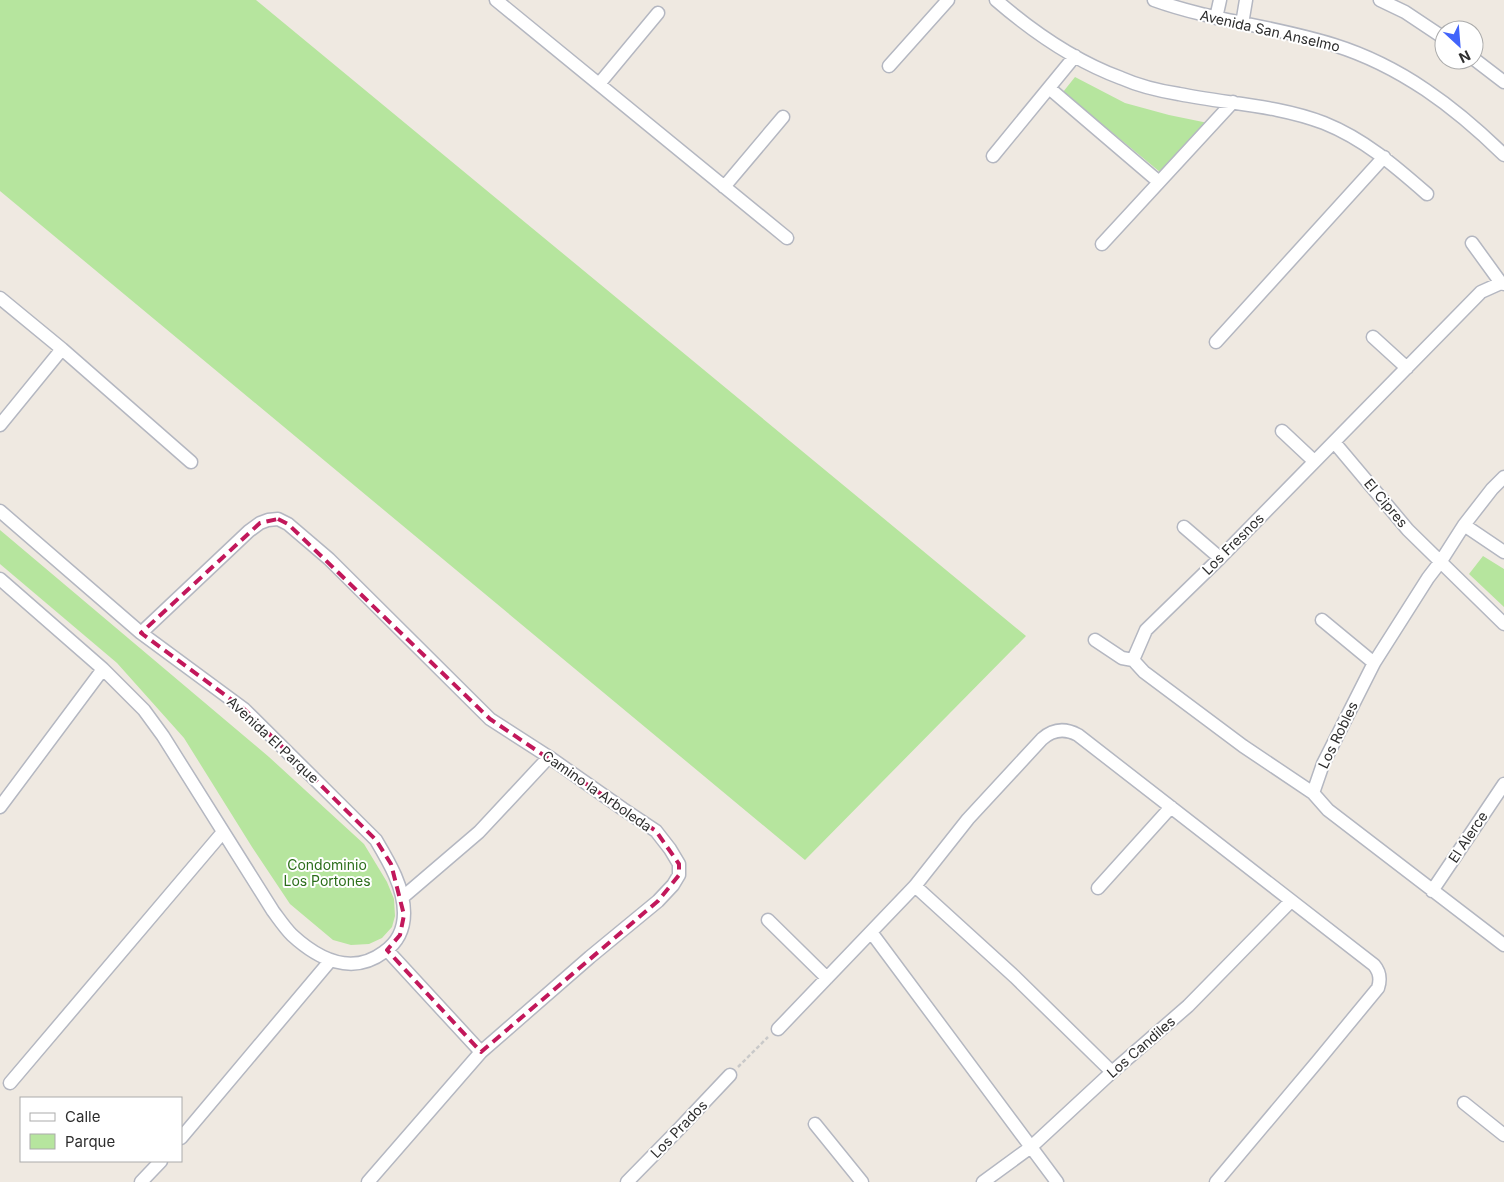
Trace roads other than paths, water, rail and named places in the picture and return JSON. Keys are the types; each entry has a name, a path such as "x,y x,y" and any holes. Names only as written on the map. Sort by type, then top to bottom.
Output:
{"street":[{"path":"496,0 786,238"},
{"path":"890,66 948,0"},
{"path":"996,0 1043,36 1075,56 1121,78 1180,94 1288,112 1324,123 1349,134 1384,157 1426,194"},
{"name":"Avenida San Anselmo","path":"1154,0 1196,14 1335,45 1379,63 1443,101 1504,156"},
{"path":"1216,18 1220,0"},
{"path":"1242,24 1246,0"},
{"path":"1380,0 1405,12 1434,31"},
{"path":"599,84 658,13"},
{"path":"993,156 1075,56"},
{"path":"1484,67 1504,82"},
{"path":"1049,88 1159,182"},
{"path":"1102,244 1233,102"},
{"path":"724,187 783,116"},
{"path":"1216,342 1384,157"},
{"path":"1472,243 1502,284"},
{"name":"Los Fresnos","path":"1133,660 1146,630 1220,558 1481,292 1502,284"},
{"path":"0,298 62,349 191,462"},
{"path":"1372,337 1407,368"},
{"path":"0,425 62,349"},
{"path":"1282,431 1314,461"},
{"name":"El Cipres","path":"1334,442 1408,530 1504,624"},
{"name":"Los Robles","path":"1313,793 1323,764 1374,663 1428,578 1464,526 1504,477"},
{"name":"Avenida El Parque","path":"0,512 141,632 244,709 376,840 391,864 403,897 404,915 400,935 387,950 374,960 350,964 330,961 291,934 273,911 164,736 149,716 103,668 0,579"},
{"name":"Camino la Arboleda","path":"141,632 249,531 260,523 278,519 288,524 329,559 490,719 656,831 679,864 678,875 673,885 658,901 590,957 481,1052 368,1182"},
{"path":"1464,526 1504,552"},
{"path":"1184,527 1220,558"},
{"path":"1322,620 1374,663"},
{"path":"1095,640 1122,658 1133,660 1144,672 1243,746 1313,793 1328,810 1504,946"},
{"path":"0,807 103,668"},
{"path":"778,1028 915,886 968,819 1042,739 1053,732 1066,730 1078,735 1374,965 1380,975 1378,988 1216,1182"},
{"path":"403,897 479,832 549,757"},
{"name":"El Alerce","path":"1432,891 1504,784"},
{"path":"1098,888 1171,807"},
{"path":"10,1083 223,832"},
{"path":"915,886 1022,984 1112,1072"},
{"name":"Los Candiles","path":"983,1182 1031,1147 1112,1072 1188,1006 1291,901"},
{"path":"768,920 827,978"},
{"path":"871,932 1057,1182"},
{"path":"387,950 481,1052"},
{"path":"182,1137 330,961"},
{"name":"Los Prados","path":"627,1182 730,1074"},
{"path":"1464,1103 1504,1135"},
{"path":"815,1124 862,1182"},
{"path":"141,1182 160,1162"}],"park label":[{"name":"Condominio Los Portones","path":"327,874"}]}
